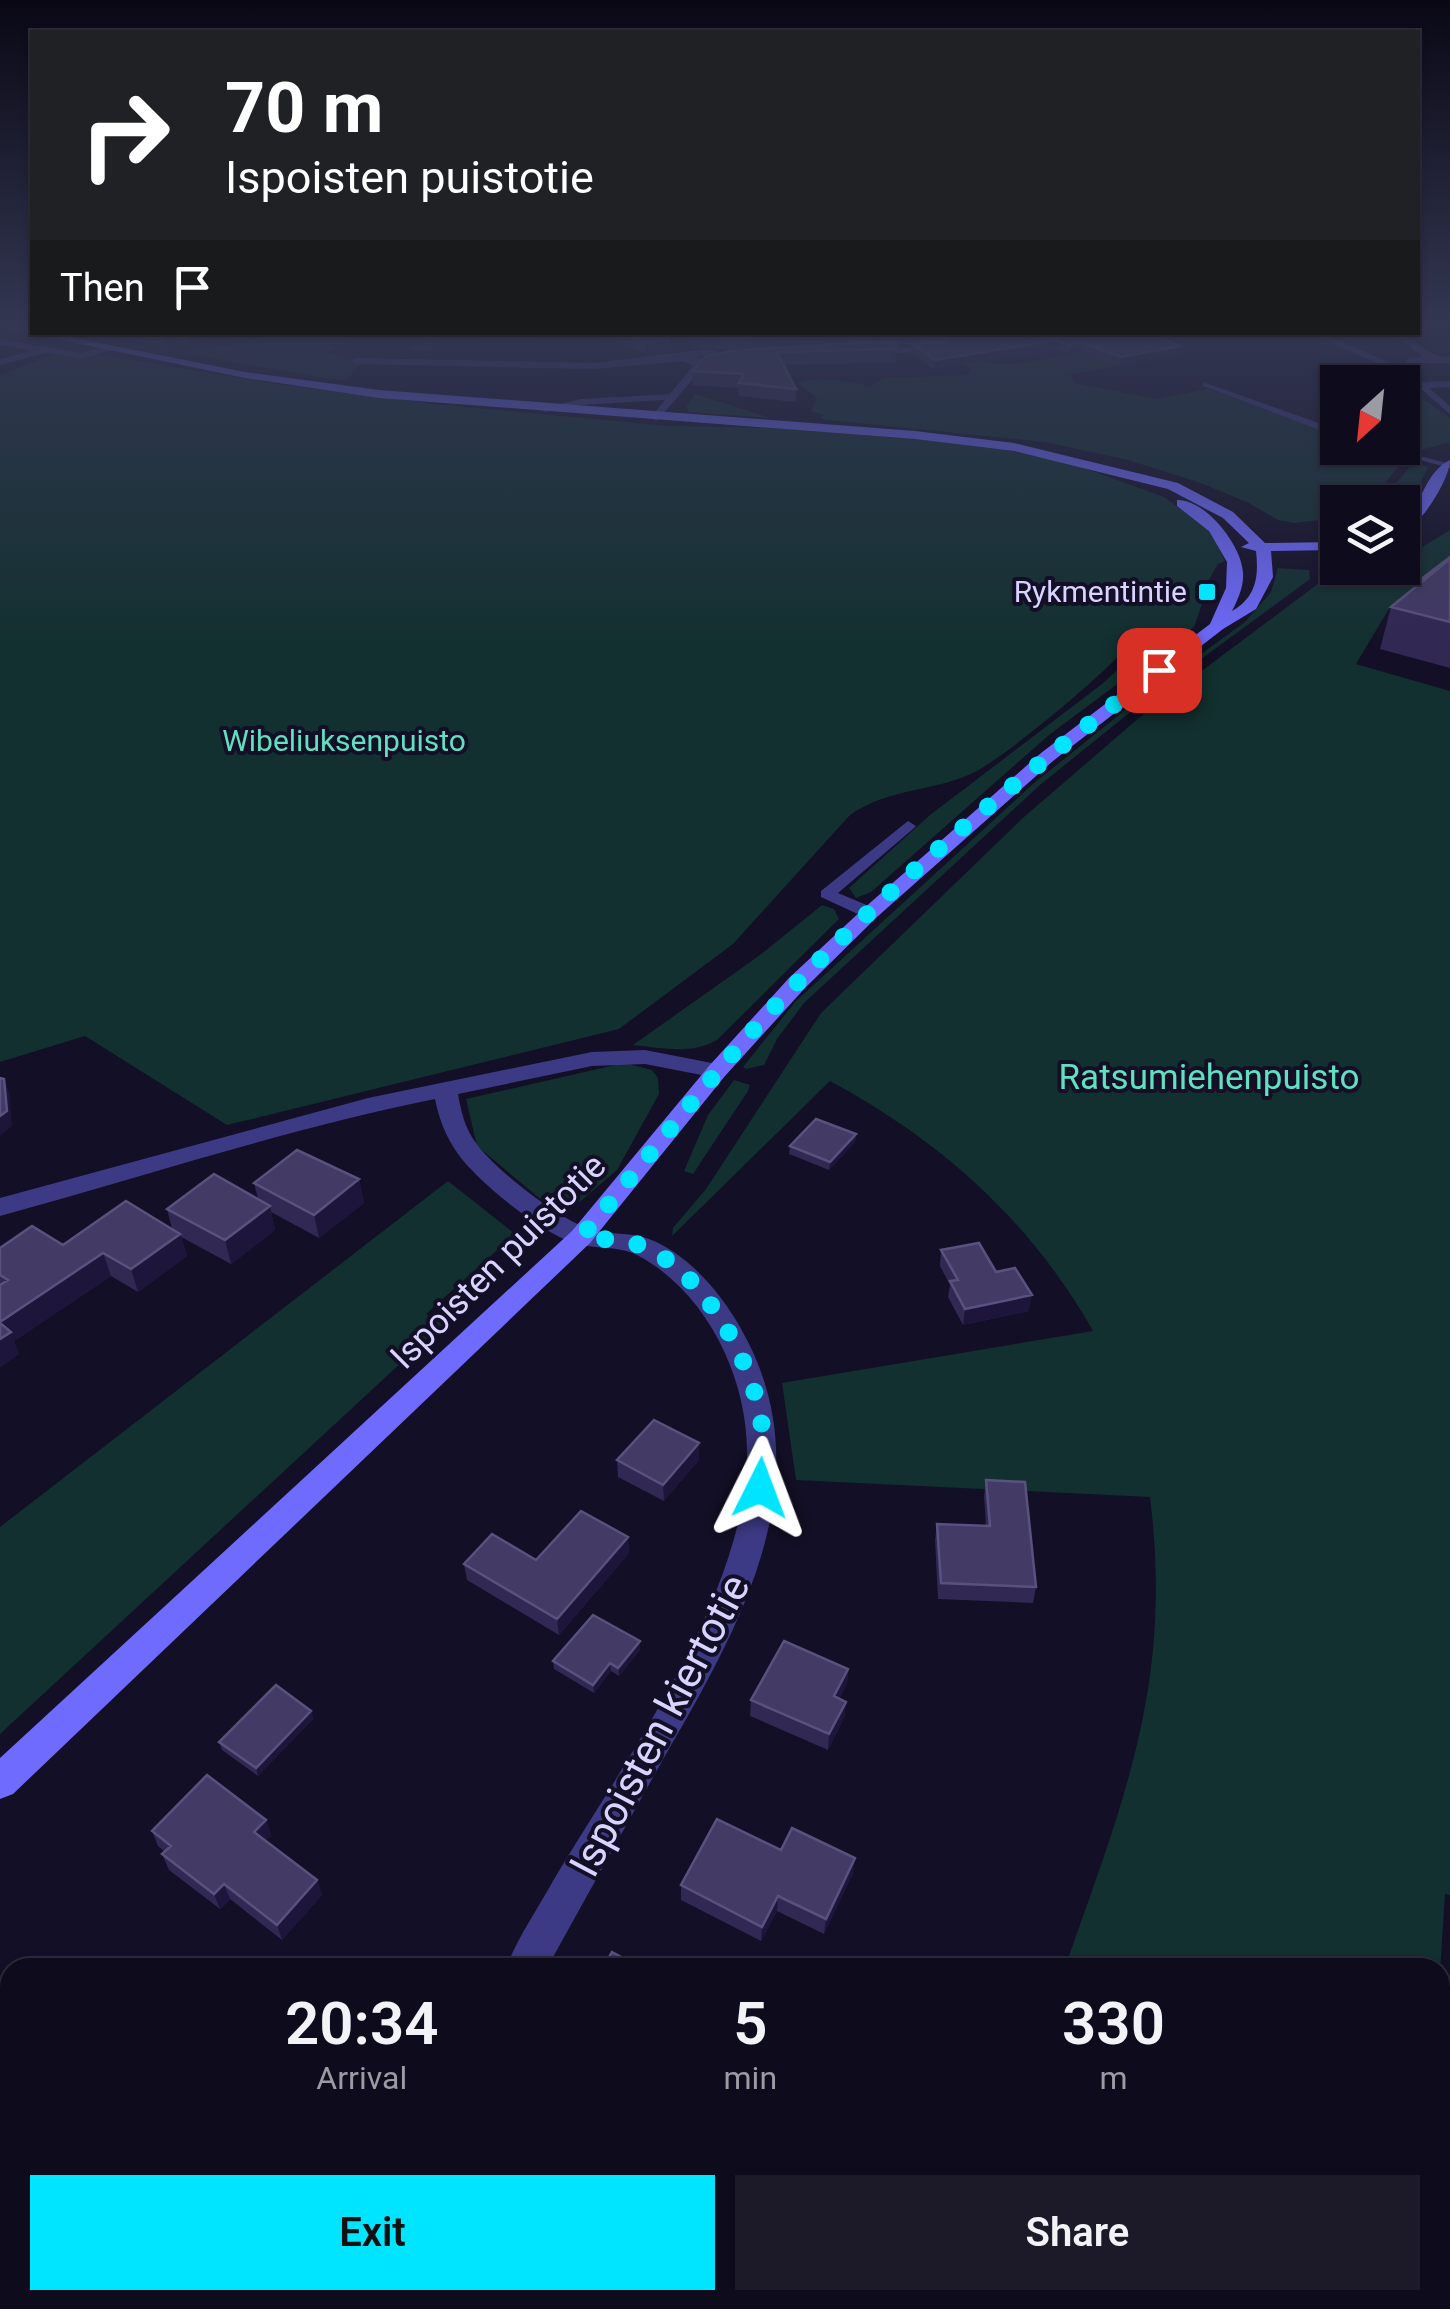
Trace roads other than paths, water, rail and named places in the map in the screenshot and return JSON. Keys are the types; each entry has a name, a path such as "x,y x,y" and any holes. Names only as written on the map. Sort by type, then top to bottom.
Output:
{"main road":[{"path":"915,436 1048,453 1162,482 1202,499 1236,521 1263,548"},
{"path":"1420,514 1425,510 1434,479 1448,465"},
{"path":"1125,473 1192,510 1217,530 1228,547 1320,546"},
{"name":"Ispoisten puistotie","path":"1217,626 1234,592 1237,574 1228,547"},
{"name":"Ispoisten puistotie","path":"0,1782 582,1236 718,1071 797,983 870,913 1047,757 1217,626 1242,614 1259,596 1267,567 1263,548"}],"street":[{"path":"0,1208 75,1183 350,1110 613,1057 645,1057 718,1071"},
{"name":"Ispoisten kiertotie","path":"445,1090 450,1115 470,1154 539,1208 549,1221 582,1236 642,1246 678,1271 728,1330 741,1355 763,1428 758,1518 736,1592 698,1667 531,1958"}],"lane":[{"path":"1420,458 1448,465"},
{"path":"870,913 826,894 908,826"}],"place":[{"name":"Rykmentintie","path":"1207,592"}],"park label":[{"name":"Wibeliuksenpuisto","path":"344,741"},
{"name":"Ratsumiehenpuisto","path":"1209,1077"}]}
